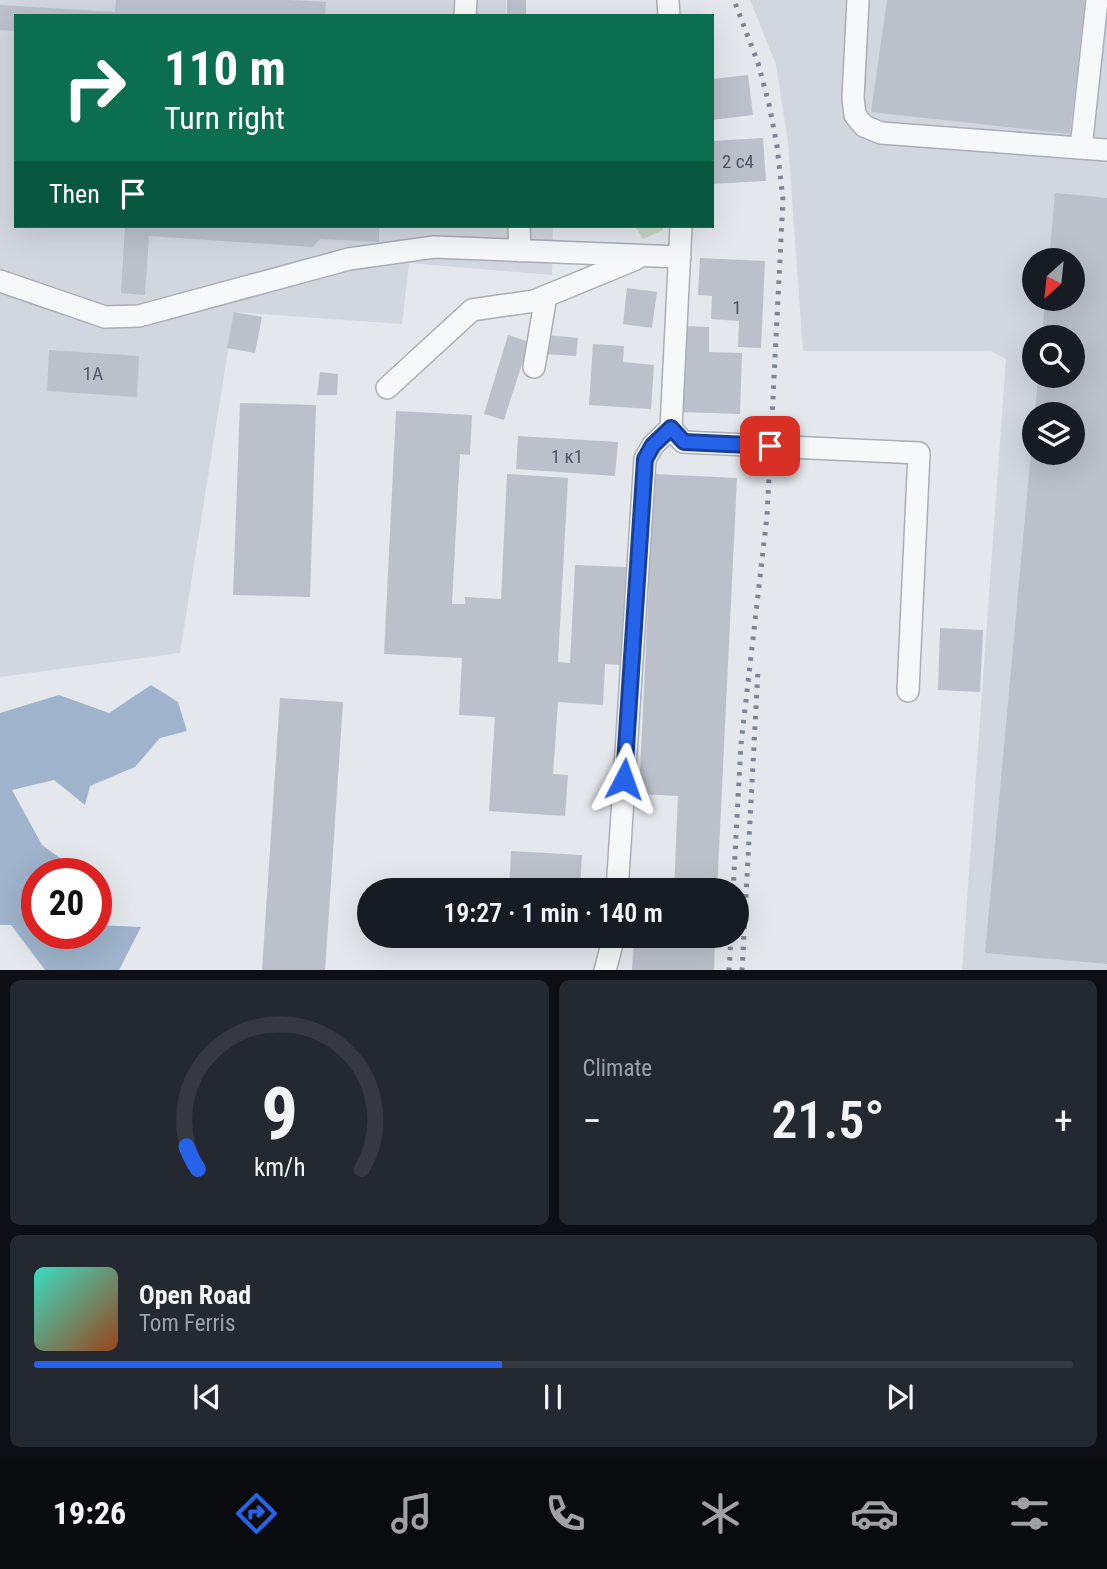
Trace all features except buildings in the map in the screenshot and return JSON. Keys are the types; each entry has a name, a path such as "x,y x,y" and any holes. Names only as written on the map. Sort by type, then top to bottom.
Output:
{"street":[{"path":"858,0 853,99 855,115 864,126 881,133 1107,150"},
{"path":"1081,148 1097,0"},
{"path":"519,228 520,251"},
{"path":"618,878 645,459 653,445 671,428 681,228"},
{"path":"0,281 106,317 139,316 349,259 434,247 680,257"},
{"path":"387,388 472,310 534,301 645,256"},
{"path":"534,367 546,296"},
{"path":"671,428 684,442 919,453 908,691"},
{"path":"605,970 611,948"}],"shaded area":[{"path":"0,0 506,0 506,14 14,14 14,228 553,228 552,275 409,263 402,324 234,312 180,653 0,677"},
{"path":"750,0 1107,0 1107,970 962,970 1006,359 991,351 803,351 788,142 776,65"}],"green space":[{"path":"636,228 664,228 663,230 643,239"}],"water":[{"path":"151,685 178,702 187,731 160,738 135,767 90,786 85,805 54,780 12,790 42,845 60,858 21,858 21,938 11,925 0,925 0,713 59,695 109,713"},
{"path":"112,926 141,927 119,970 45,970 29,949 112,949"}],"railway":[{"path":"734,0 758,63 769,104 783,200 767,516 741,744 734,878"},
{"path":"742,970 758,670"},
{"path":"729,970 730,948"}],"route":[{"path":"624,779 645,459 653,445 671,428 684,442 770,446"}]}
